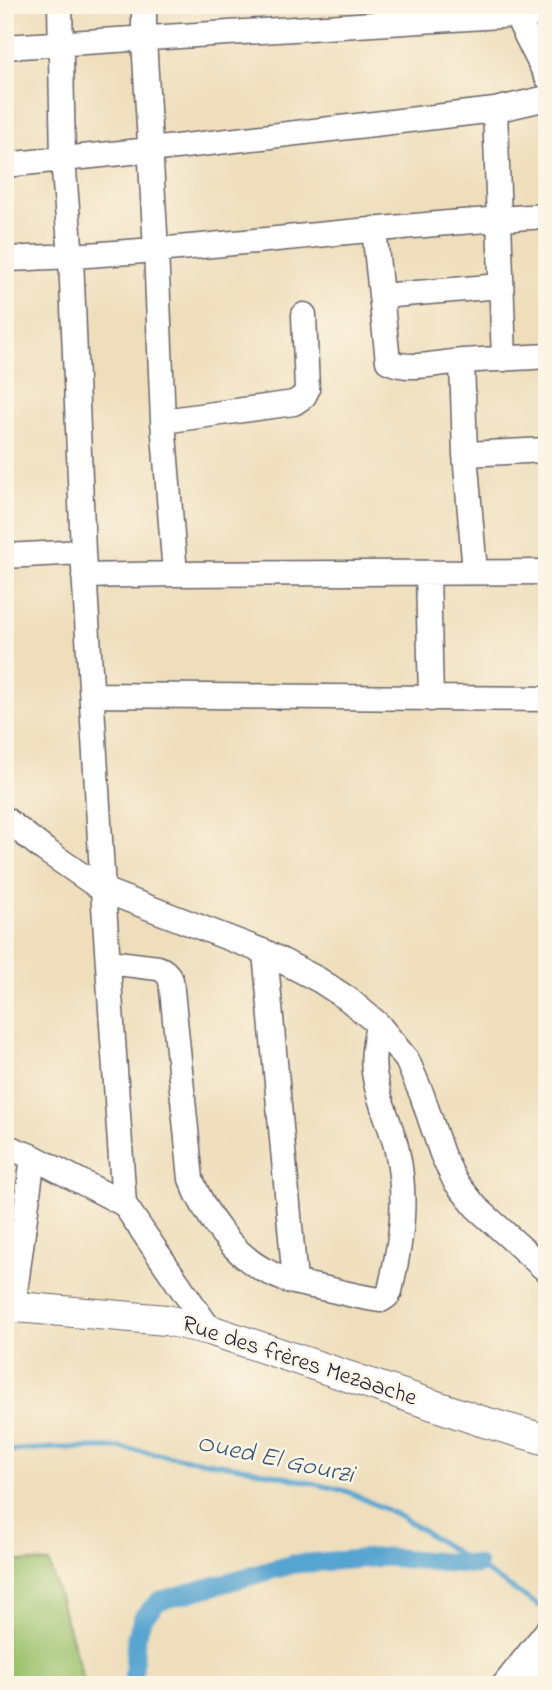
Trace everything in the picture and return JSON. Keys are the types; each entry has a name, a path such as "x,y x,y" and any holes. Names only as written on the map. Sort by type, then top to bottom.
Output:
{"main road":[{"name":"Rue des frères Mezaache","path":"9,1306 166,1320 211,1330 481,1421 547,1440"}],"street":[{"path":"60,5 63,159 71,257 84,564 124,1204"},
{"path":"144,5 163,421 175,574"},
{"path":"5,47 514,10 547,14"},
{"path":"514,10 547,77"},
{"path":"5,165 495,110 547,98"},
{"path":"495,110 504,359"},
{"path":"5,259 71,257 547,216"},
{"path":"374,229 388,361 414,366 547,356"},
{"path":"381,296 501,286"},
{"path":"163,421 294,403 299,400 307,390 304,315"},
{"path":"462,361 465,454 475,572"},
{"path":"465,454 547,450"},
{"path":"5,556 175,574 547,572"},
{"path":"428,573 431,699"},
{"path":"92,695 547,699"},
{"path":"5,819 103,890 265,952 319,980 348,999 378,1024 407,1060 442,1154 455,1181 476,1207 547,1271"},
{"path":"265,952 295,1281"},
{"path":"109,962 158,968 169,974 191,1179 216,1224 245,1259 272,1275 380,1300 390,1291 401,1241 404,1194 397,1152 374,1076 378,1024"},
{"path":"5,1146 33,1157 124,1204 211,1330"},
{"path":"9,1306 33,1157"},
{"path":"504,1685 532,1673 547,1632"}],"green space":[{"path":"5,1560 49,1563 85,1685 5,1685"}],"waterway":[{"name":"Oued El Gourzi","path":"5,1451 120,1448 246,1468 346,1491 400,1516 547,1611"},
{"path":"133,1685 136,1638 143,1617 159,1601 294,1564 386,1557 477,1565"}]}
